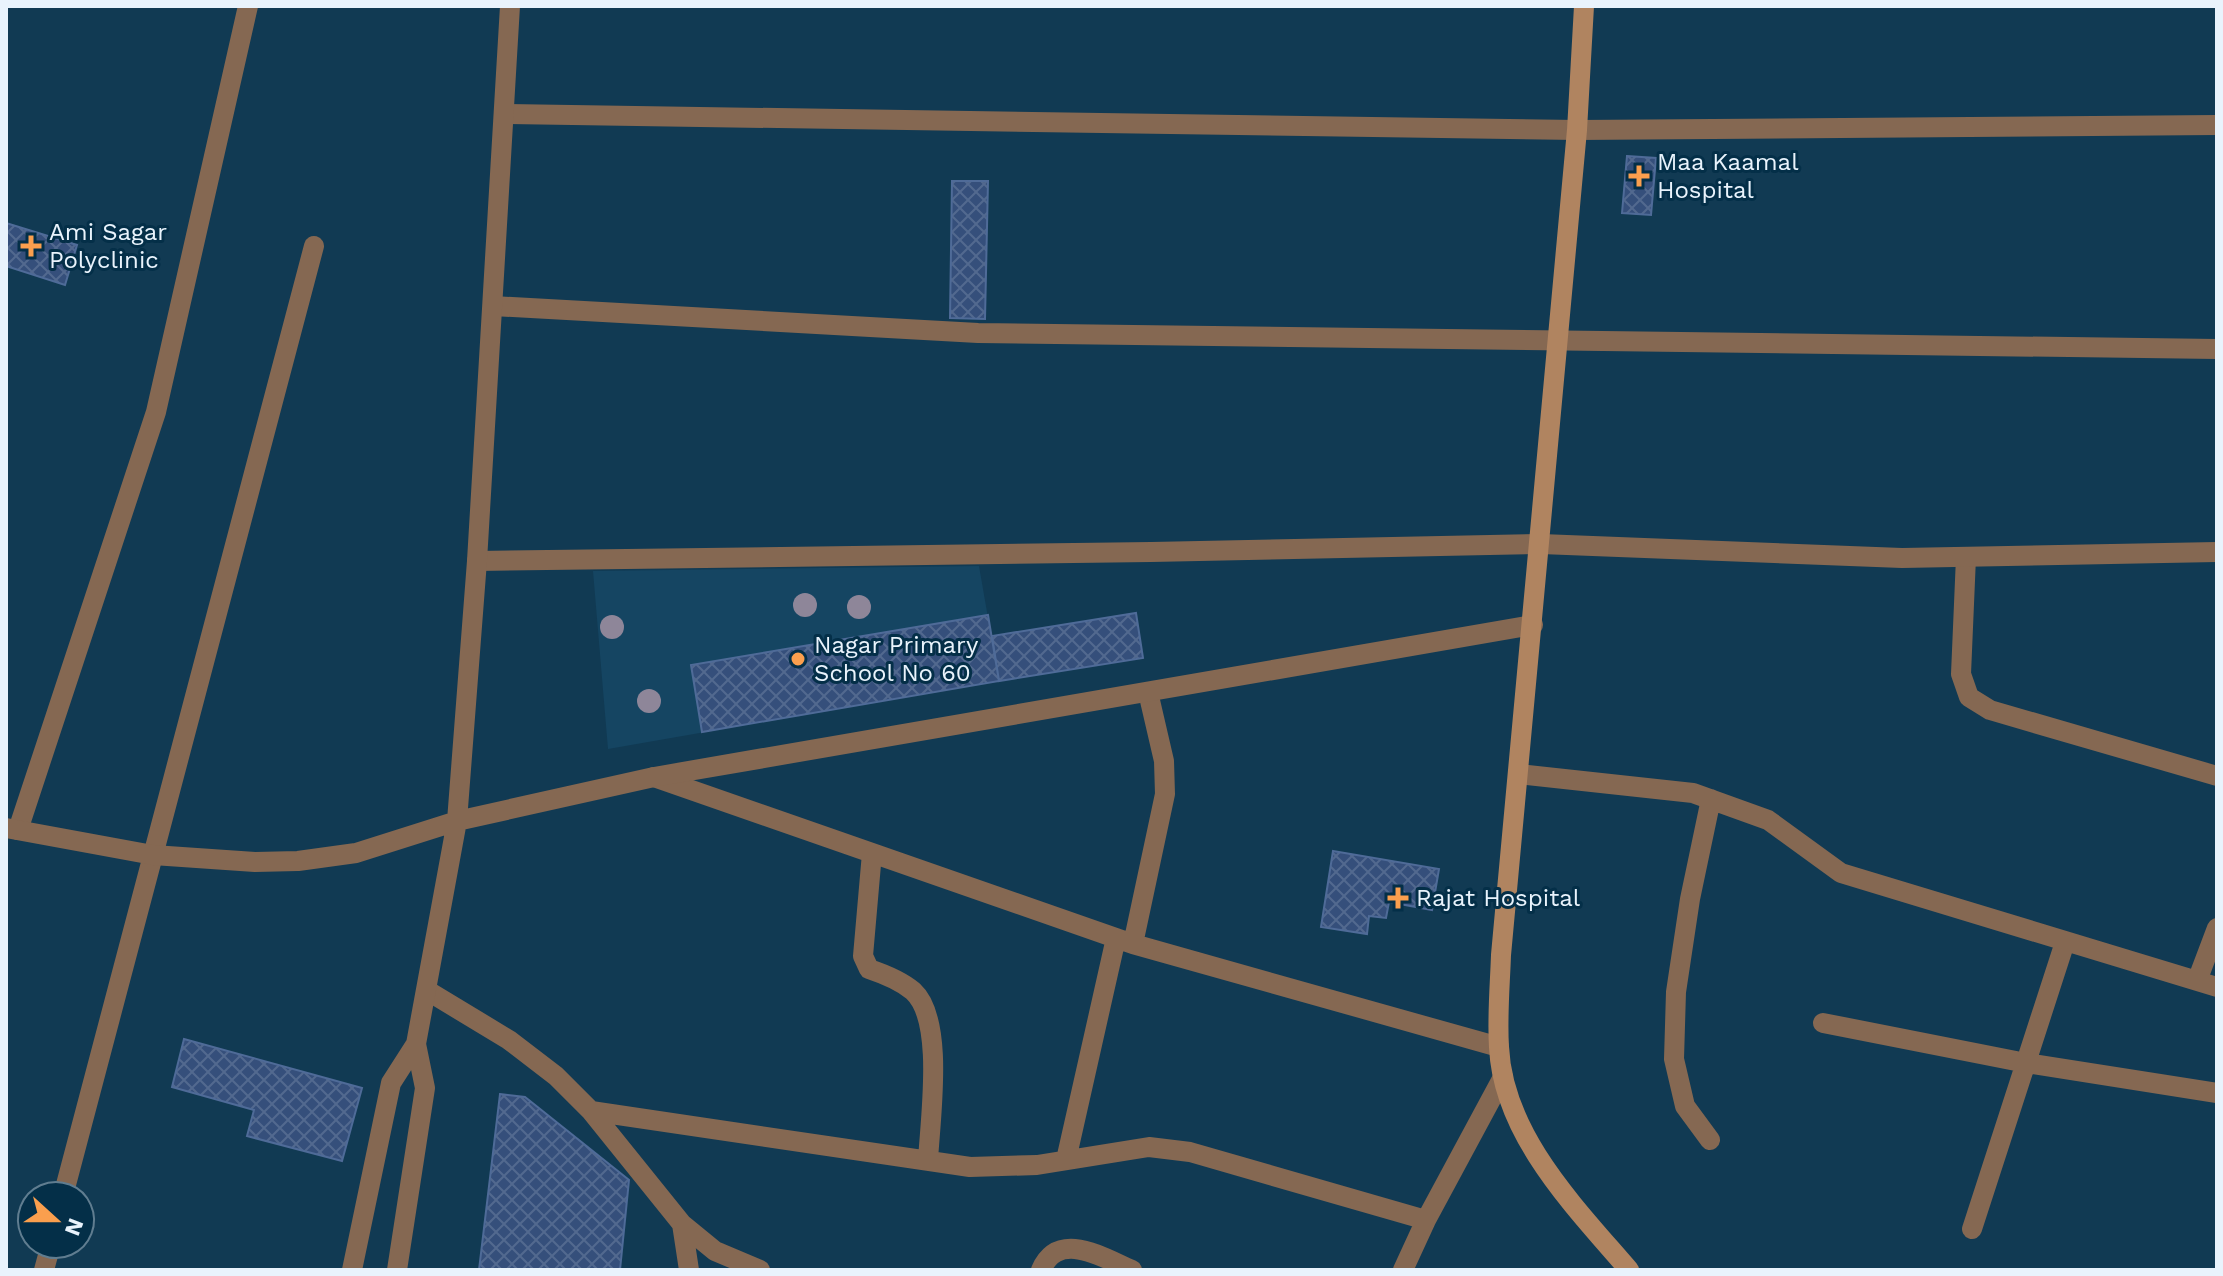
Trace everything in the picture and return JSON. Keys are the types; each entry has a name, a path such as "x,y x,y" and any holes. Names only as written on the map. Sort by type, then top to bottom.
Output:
{"main road":[{"path":"1584,6 1577,130 1541,544 1501,955 1499,1047 1503,1077 1524,1137 1571,1203 1629,1270"}],"street":[{"path":"248,6 156,412 12,829 153,855 255,862 298,861 356,853 457,821 654,777 1533,625"},
{"path":"352,1270 391,1083 416,1044 457,821 477,561 510,6"},
{"path":"504,114 1577,130 2217,125"},
{"path":"67,1180 314,246"},
{"path":"493,306 978,333 2217,349"},
{"path":"477,561 1541,544 1902,558 2217,552"},
{"path":"1966,557 1961,674 1969,697 1990,710 2217,776"},
{"path":"1066,1160 1165,794 1164,761 1148,692"},
{"path":"1518,774 1693,793 1768,820 1841,873 2217,987"},
{"path":"654,777 1125,941 1499,1047"},
{"path":"1710,1140 1685,1106 1674,1059 1676,992 1690,899 1711,799"},
{"path":"872,853 863,956 869,969 890,976 915,992 927,1012 934,1038 928,1161"},
{"path":"2197,981 2217,928"},
{"path":"1972,1229 2065,942"},
{"path":"428,991 509,1040 556,1076 591,1111 682,1224 715,1251 760,1270"},
{"path":"1823,1023 2026,1063 2217,1093"},
{"path":"397,1270 425,1088 416,1044"},
{"path":"1403,1270 1426,1220 1503,1077"},
{"path":"591,1111 982,1167 1037,1165 1149,1147 1190,1152 1426,1220"},
{"path":"682,1224 689,1270"},
{"path":"1041,1270 1046,1259 1060,1249 1079,1248 1132,1270"}],"shaded area":[{"name":"Nagar Primary School No 60","path":"979,566 999,681 608,749 593,571"}],"building":[{"path":"1627,156 1656,158 1651,215 1622,213"},
{"path":"952,181 988,181 985,319 950,318"},
{"path":"6,223 77,245 65,285 6,266"},
{"path":"1136,613 1143,658 999,681 992,636"},
{"path":"988,615 999,681 702,732 691,665"},
{"path":"1333,851 1439,869 1432,910 1389,902 1386,918 1369,916 1367,934 1321,927"},
{"path":"184,1039 362,1088 342,1161 247,1136 254,1110 172,1087"},
{"path":"500,1094 525,1097 629,1180 620,1270 479,1270"}],"place":[{"name":"Maa Kaamal Hospital","path":"1639,176"},
{"name":"Ami Sagar Polyclinic","path":"31,246"},
{"name":"Nagar Primary School No 60","path":"798,659"},
{"name":"Rajat Hospital","path":"1398,898"}]}
